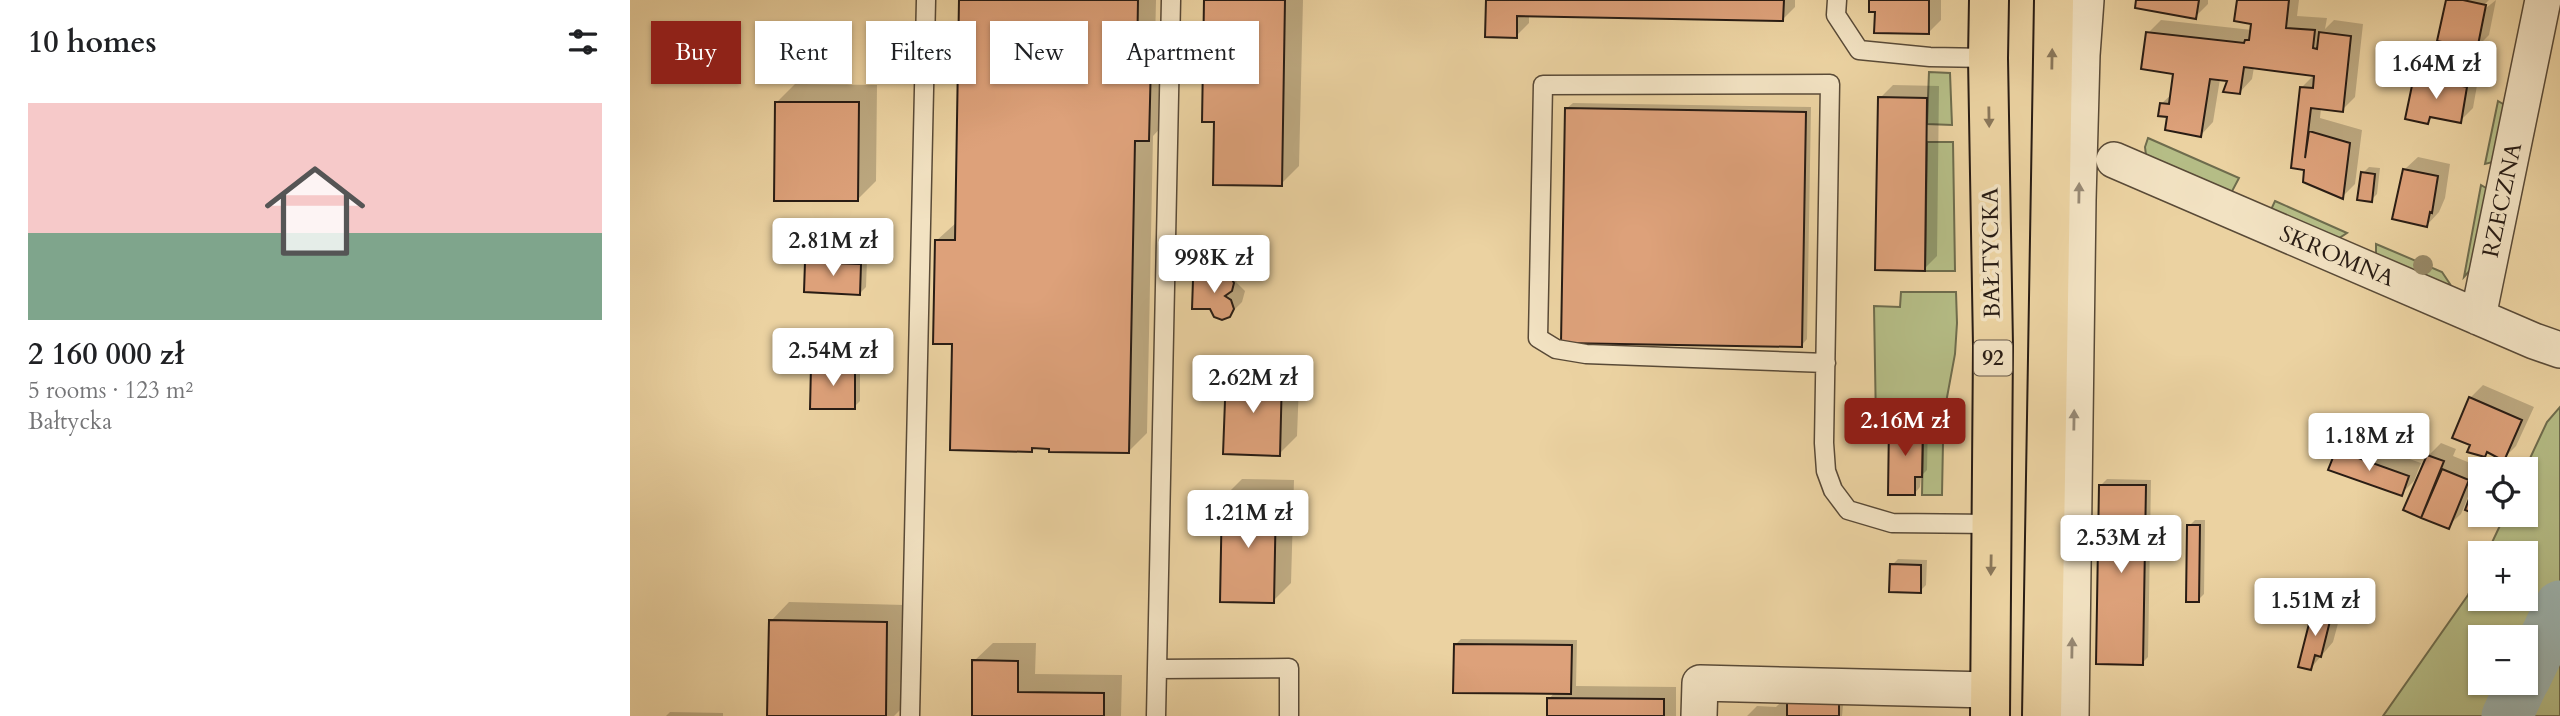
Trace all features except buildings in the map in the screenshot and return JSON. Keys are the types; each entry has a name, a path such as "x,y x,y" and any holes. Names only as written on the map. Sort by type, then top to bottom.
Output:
{"main road":[{"name":"BAŁTYCKA","path":"1989,0 1993,285 1990,703"},
{"path":"2042,716 2054,0"}],"street":[{"path":"2071,716 2078,200 2086,0"},
{"name":"RZECZNA","path":"2478,317 2543,0"},
{"name":"SKROMNA","path":"2114,160 2560,350"},
{"path":"1699,699 1990,703"}],"lane":[{"path":"910,716 926,0"},
{"path":"1156,716 1171,0"},
{"path":"1837,0 1836,15 1859,50 1930,57 1988,58"},
{"path":"1826,363 1586,354 1556,349 1538,338 1543,85 1830,84 1826,471 1833,490 1848,510 1892,523 1992,524"},
{"path":"1157,669 1289,668 1289,716"}],"green space":[{"path":"1929,72 1950,73 1952,125 1927,124"},
{"path":"2498,101 2508,107 2497,161 2485,164"},
{"path":"2148,138 2239,178 2229,197 2146,155"},
{"path":"1927,142 1953,142 1955,271 1925,271"},
{"path":"2481,185 2491,191 2472,268 2464,277"},
{"path":"2275,201 2347,233 2333,242 2269,214"},
{"path":"2376,244 2442,272 2450,284 2445,285 2376,259"},
{"path":"1901,292 1956,292 1955,354 1943,419 1923,419 1923,424 1876,424 1874,306 1900,307"},
{"path":"2560,407 2560,716 2383,716 2468,595 2468,611 2538,611 2538,541 2493,541 2499,527 2538,527 2538,457 2531,457 2547,422"},
{"path":"1923,442 1943,442 1942,495 1922,495"}],"waterway":[{"path":"2538,652 2560,606"},
{"path":"2507,716 2517,695"}]}
